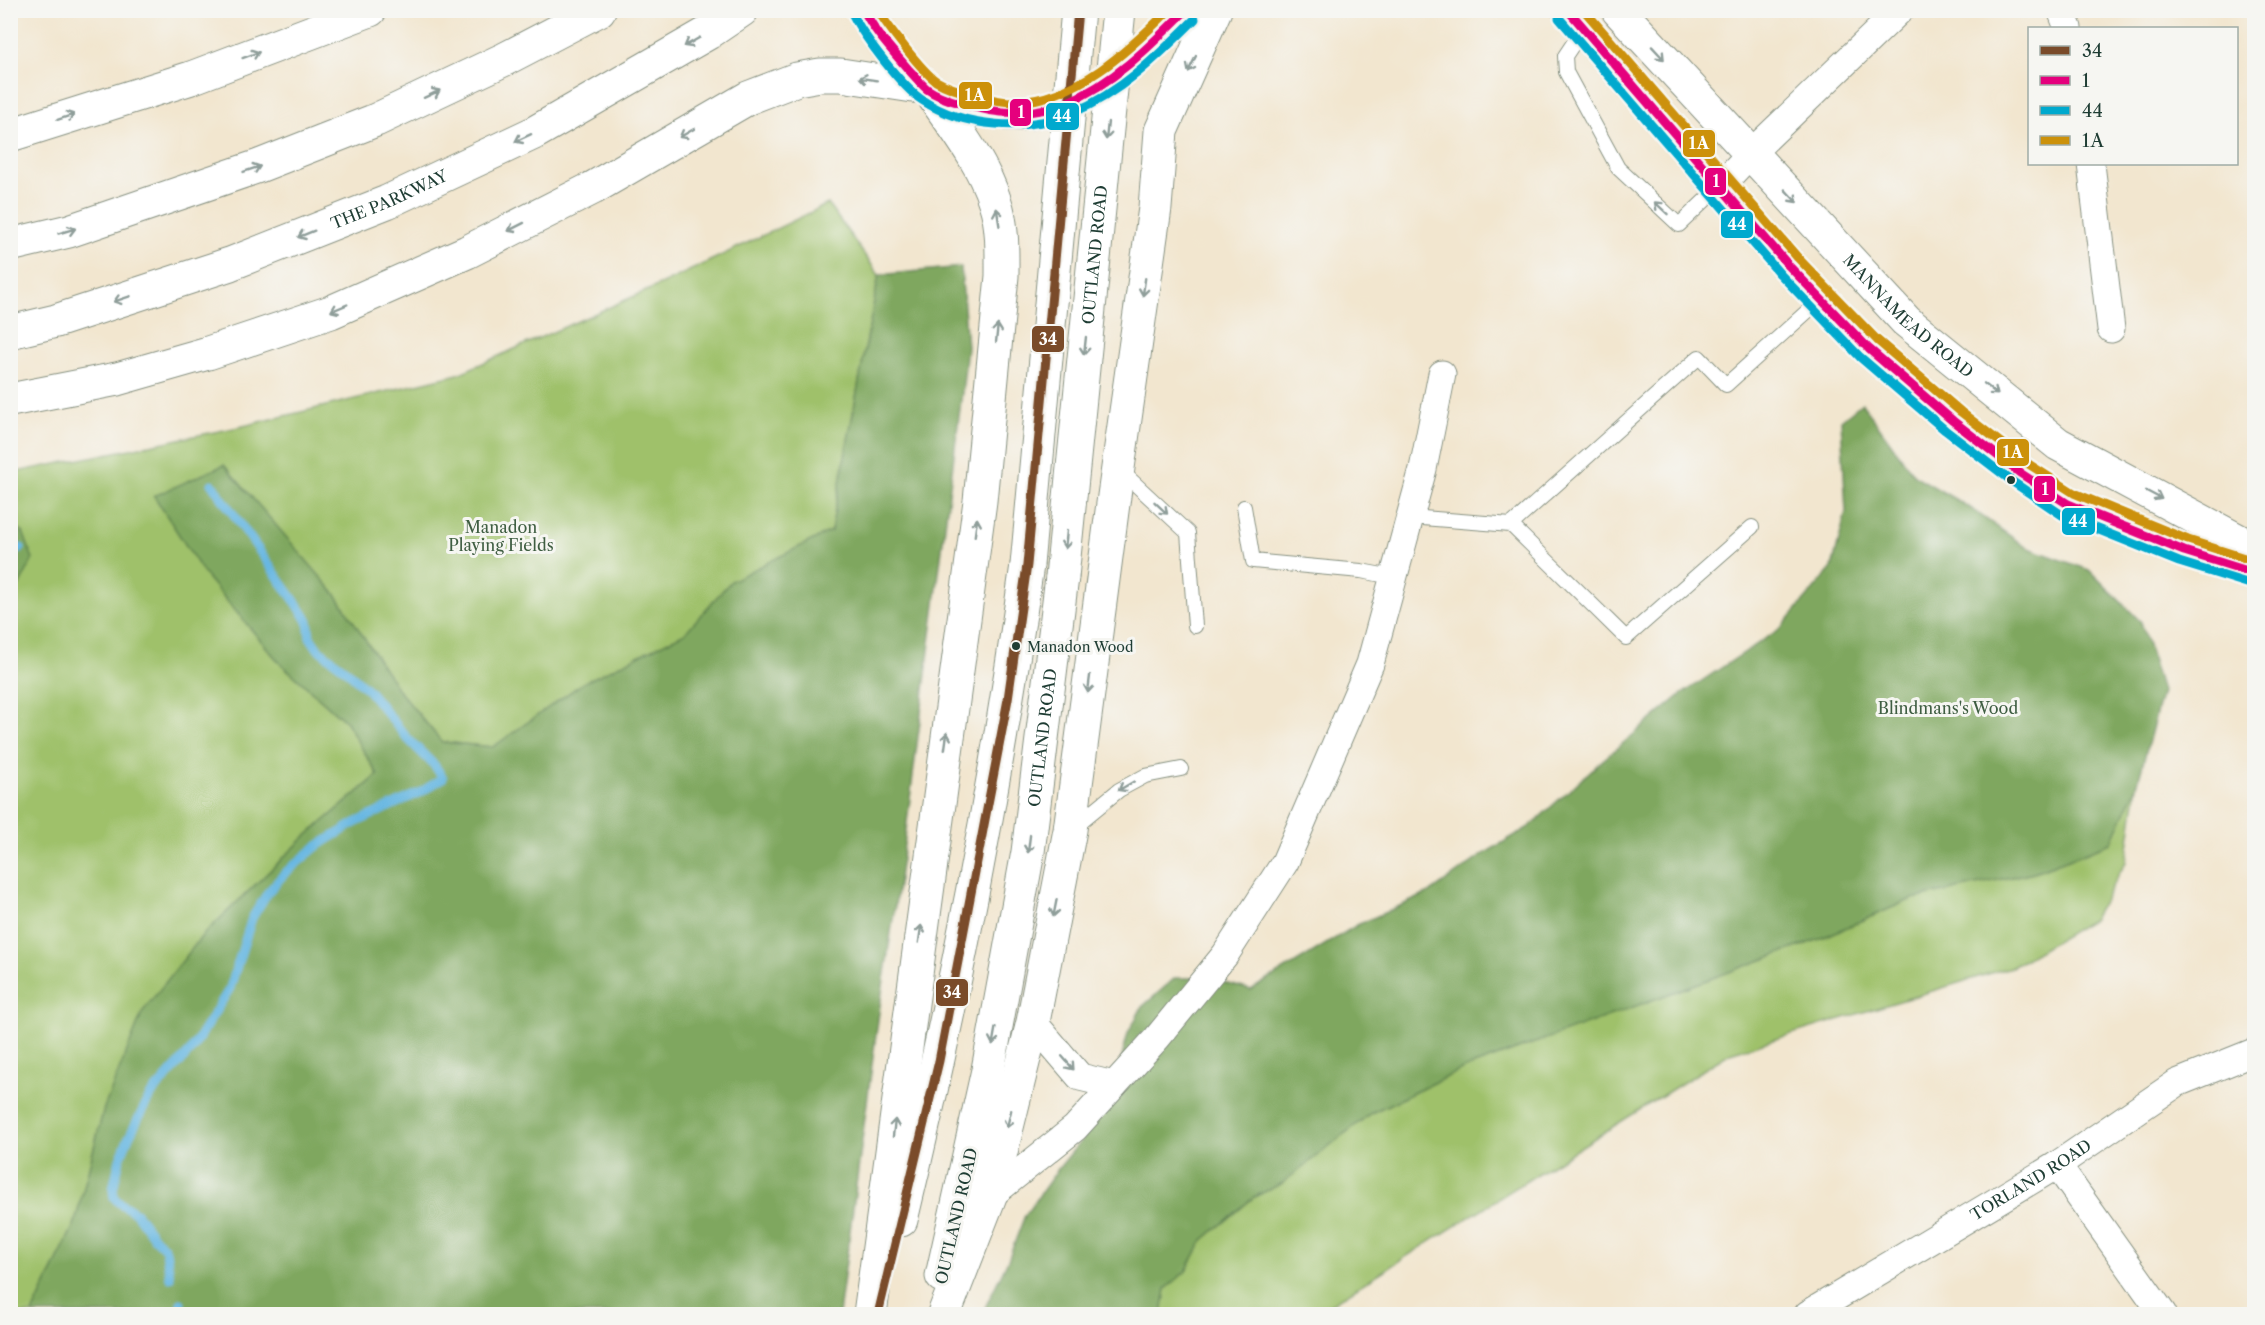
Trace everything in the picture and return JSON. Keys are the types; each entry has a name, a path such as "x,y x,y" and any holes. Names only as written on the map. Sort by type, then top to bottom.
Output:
{"main road":[{"path":"10,135 190,78 370,10"},
{"path":"10,245 69,231 237,174 376,120 505,59 599,10"},
{"name":"THE PARKWAY","path":"10,332 56,321 230,264 387,202 534,133 708,33 742,10"},
{"path":"878,1314 943,1038 1008,699 1027,565 1078,10"},
{"name":"OUTLAND ROAD","path":"933,1314 988,1070 1028,852 1062,577 1119,10"},
{"path":"10,400 117,379 208,353 331,312 467,252 593,188 748,98 797,79 820,75 841,75 928,89 956,102 988,111 1017,114 1048,110 1081,96 1120,71 1154,43 1186,10"},
{"path":"944,1314 990,1196 1033,1022 1070,830 1155,208 1161,131 1215,10"},
{"name":"MANNAMEAD ROAD","path":"1618,10 1906,321 2058,444 2254,549"},
{"path":"866,16 884,42 928,89 986,178 996,204 1001,240 1002,276 980,501 870,1314"},
{"path":"1576,19 1719,187 1812,307 1869,349 1953,421 2020,473 2059,498 2105,520 2184,551 2254,573"}],"street":[{"path":"1719,187 1751,153 1900,10"},
{"path":"2061,10 2068,27"},
{"path":"2091,165 2111,329"},
{"name":"OUTLAND ROAD","path":"990,1196 1075,1128 1157,1038 1225,955 1285,862 1370,664 1423,469 1442,374"},
{"path":"1033,1022 1080,1077 1114,1085"},
{"name":"TORLAND ROAD","path":"1808,1314 2057,1165 2177,1083 2254,1052"},
{"path":"2057,1165 2163,1314"}],"lane":[{"path":"1576,19 1566,56 1566,72 1618,168 1679,225 1719,187"},
{"path":"1511,525 1699,357 1726,385 1812,307"},
{"path":"1118,468 1188,533 1195,626"},
{"path":"1244,507 1253,561 1361,571 1393,577"},
{"path":"1410,517 1511,525 1626,638 1752,527"},
{"path":"1070,830 1119,790 1145,776 1181,769"}],"green space":[{"name":"Manadon Playing Fields","path":"828,204 879,275 831,531 731,581 685,633 583,683 493,747 442,742 399,691 205,575 279,662 346,722 378,775 304,838 202,936 104,1108 75,1223 32,1314 11,1314 11,473 239,427 458,374 662,284"},
{"path":"961,267 967,347 963,385 905,838 839,1314 32,1314 75,1223 104,1108 143,1011 202,936 304,838 378,775 346,722 279,662 205,575 154,496 224,465 337,596 399,691 442,742 493,747 583,683 685,633 731,581 831,531 879,275"},
{"name":"Blindmans's Wood","path":"1862,403 1914,475 1970,508 2026,547 2089,570 2141,622 2162,691 2137,786 2111,843 2034,872 1912,899 1817,940 1463,1069 1371,1113 1281,1184 1254,1197 1203,1240 1186,1271 1166,1289 1162,1314 982,1314 1008,1260 1025,1215 1058,1169 1110,1105 1128,1033 1142,1007 1175,978 1207,978 1251,990 1357,925 1429,893 1487,852 1529,827 1598,764 1682,694 1781,628 1832,568 1846,512 1841,420"},
{"path":"11,525 23,532 33,559 18,588 11,592"},
{"path":"2137,786 2126,862 2093,919 2014,966 1730,1053 1315,1314 1162,1314 1166,1289 1186,1271 1203,1240 1254,1197 1281,1183 1371,1113 1463,1069 1817,940 1912,899 2034,872 2111,843"}],"waterway":[{"path":"170,1278 166,1251 163,1246 136,1213 118,1202 114,1197 113,1189 120,1159 150,1096 192,1049 230,988 252,918 268,892 285,873 316,847 355,823 421,792 443,778 369,691 318,649 310,637 308,621 212,484"},
{"path":"10,552 21,548"},
{"path":"181,1303 181,1314"}],"transit line":[{"name":"1","path":"864,10 884,41 927,89 943,98 974,107 1014,113 1054,107 1101,85 1131,62 1186,10"},
{"name":"1A","path":"878,10 905,48 936,81 965,93 1015,102 1059,93 1080,83 1119,57 1169,10"},
{"name":"34","path":"878,1314 939,1061 1008,699 1027,565 1078,10"},
{"name":"1","path":"1568,10 1789,266 1869,349 1953,421 2020,473 2068,504 2184,551 2254,573"},
{"name":"1A","path":"1584,10 1798,258 1877,340 1961,412 2027,463 2074,493 2188,540 2254,561"},
{"name":"44","path":"853,15 884,61 922,100 957,117 1016,125 1055,119 1090,105 1107,95 1138,72 1195,19"},
{"name":"44","path":"1559,18 1780,274 1860,357 1945,430 2013,482 2062,515 2179,562 2250,584"}],"place":[{"name":"Manadon Wood","path":"1016,646"}]}
